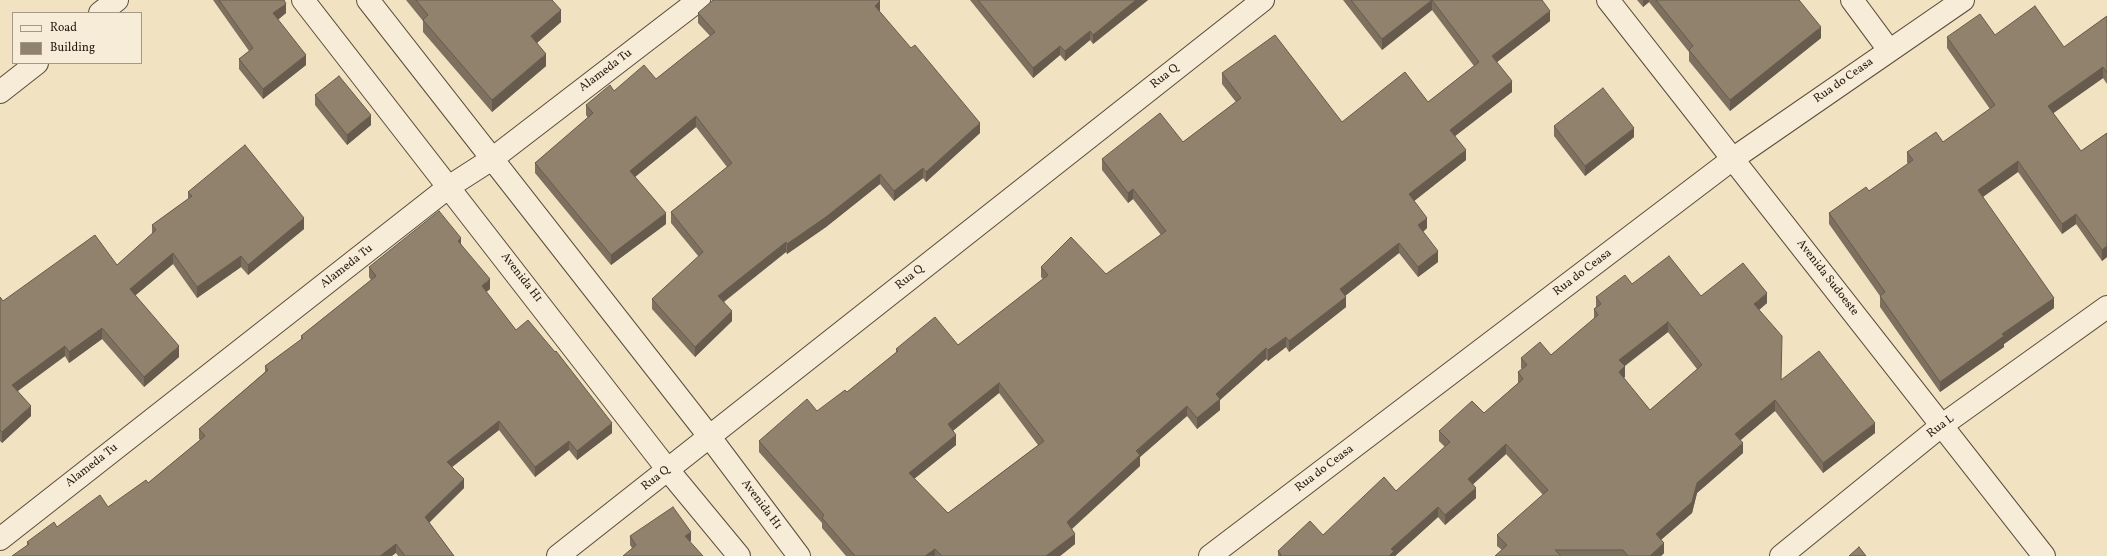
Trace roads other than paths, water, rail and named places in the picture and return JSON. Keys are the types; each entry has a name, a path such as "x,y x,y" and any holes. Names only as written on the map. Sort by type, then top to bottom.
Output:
{"street":[{"path":"101,12 117,0"},
{"name":"Avenida H1","path":"303,0 450,186 668,470 739,556"},
{"name":"Avenida H1","path":"368,0 709,436 799,556"},
{"name":"Alameda Tu","path":"0,539 450,186 492,159 699,0"},
{"name":"Rua Q","path":"558,556 1263,0"},
{"name":"Avenida Sudoeste","path":"1608,0 1734,158 1941,426 2044,556"},
{"path":"1852,0 1889,50"},
{"name":"Rua do Ceasa","path":"1210,556 1734,158 1963,0"},
{"path":"0,92 36,64"},
{"name":"Rua L","path":"1781,556 1941,426 2107,307"}]}
